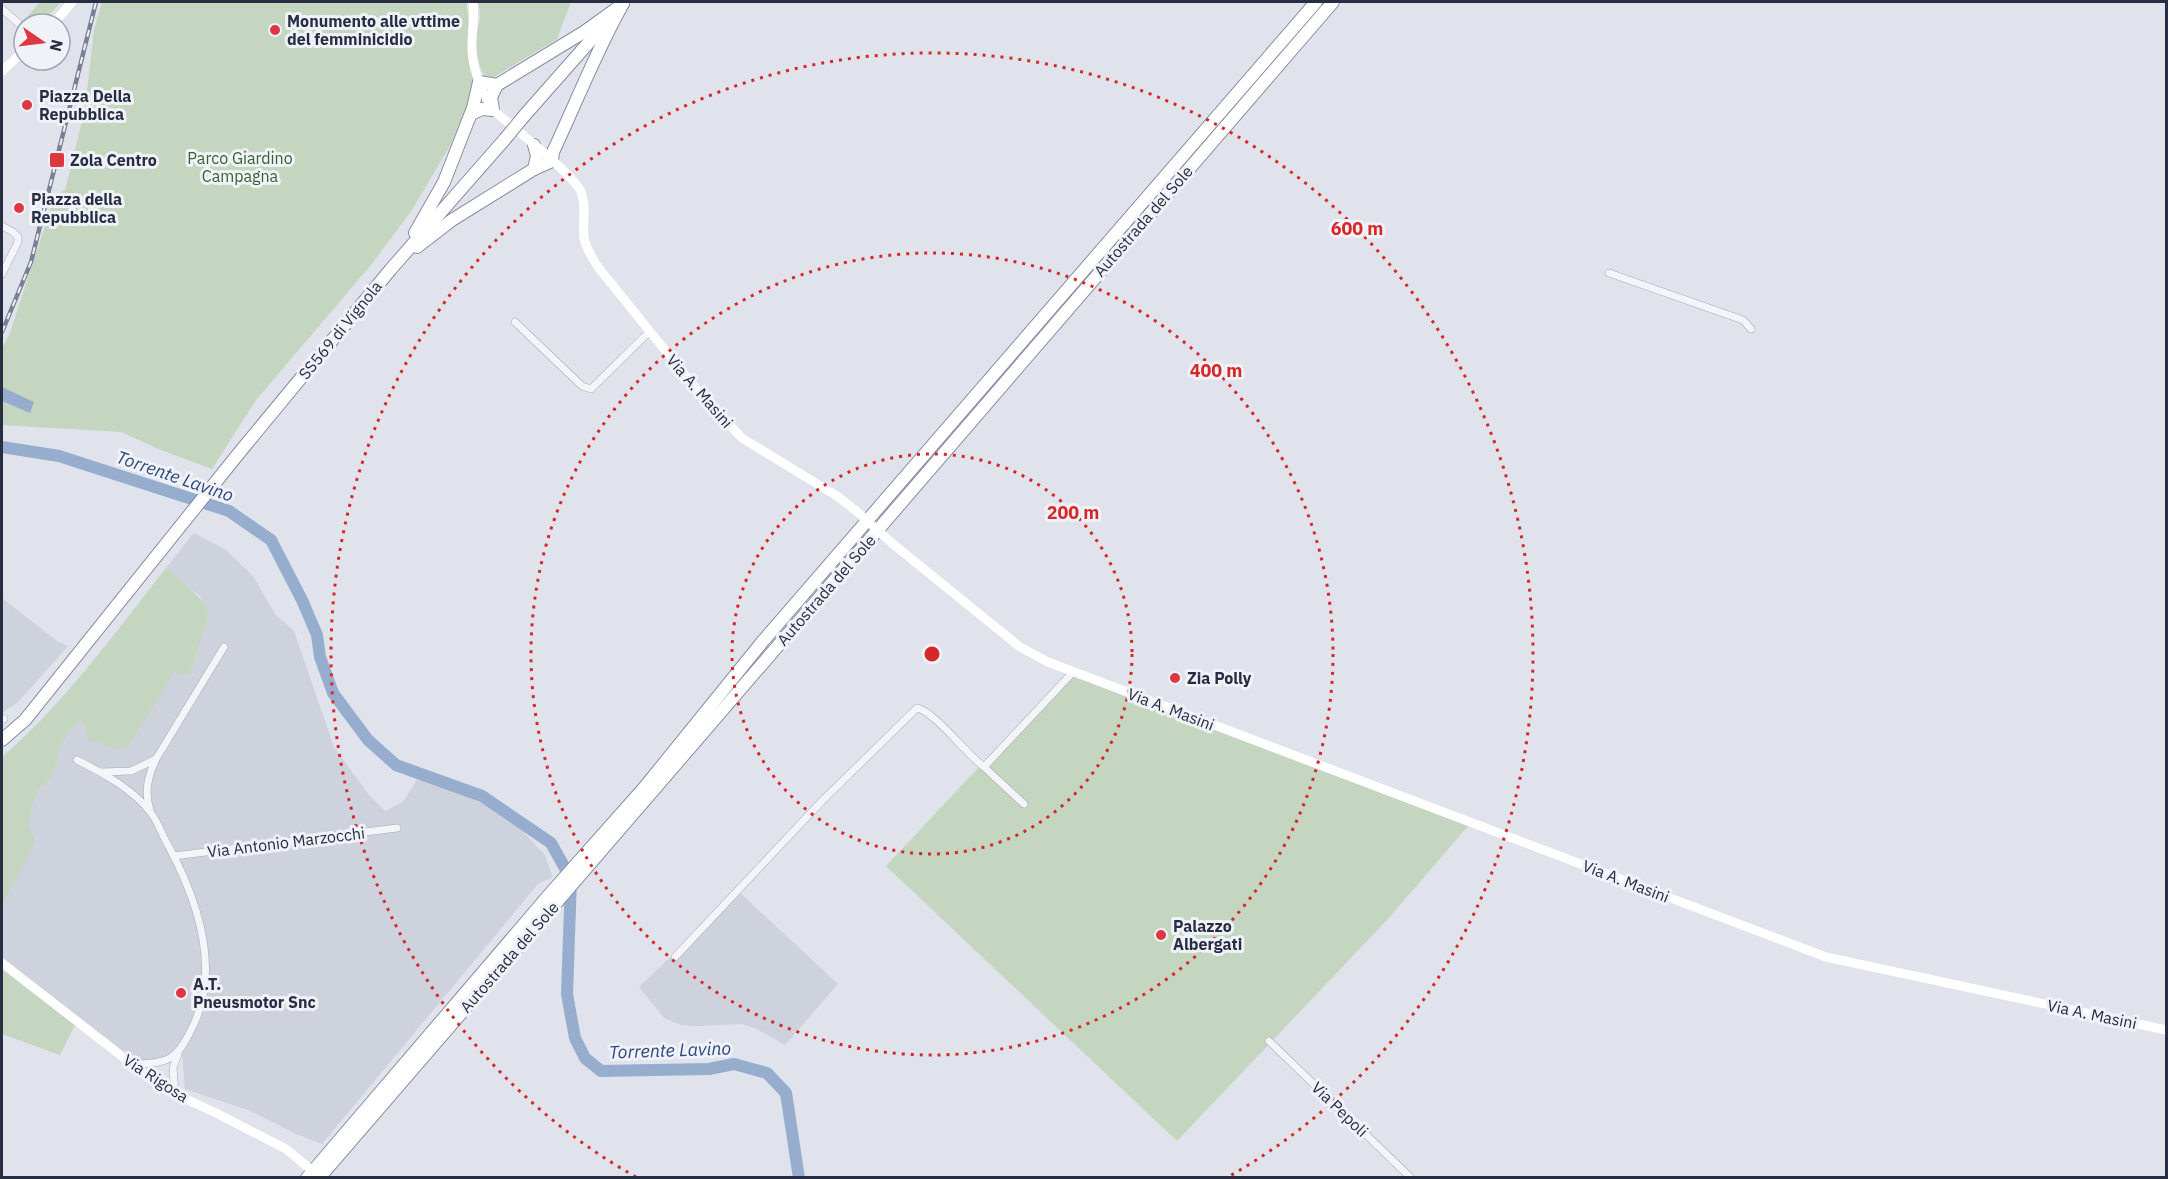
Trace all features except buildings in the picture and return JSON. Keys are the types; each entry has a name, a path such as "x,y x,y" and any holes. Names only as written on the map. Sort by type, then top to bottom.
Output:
{"highway":[{"path":"471,114 482,109 493,110 491,97 497,85 584,32 624,2"},
{"path":"391,268 452,219 534,169 552,161 557,142 600,44 624,2"},
{"name":"SS569 di Vignola","path":"2,740 25,720 391,268 624,2"},
{"name":"Autostrada del Sole","path":"307,1178 549,895 644,788 771,632 1316,2"},
{"name":"Autostrada del Sole","path":"320,1178 1333,2"},
{"path":"391,268 444,182 471,114 479,82 497,85"},
{"path":"534,145 544,148 557,142"},
{"path":"534,145 537,156 534,169"},
{"name":"SS569 di Vignola","path":"2,732 15,722 66,668"}],"street":[{"name":"Via A. Masini","path":"473,2 472,46 475,69 493,110 580,188 584,200 584,237 589,252 598,267 712,408 742,438 837,496 893,544 1034,656 1826,957 2166,1030"},
{"path":"2,226 18,237 18,242 2,274"},
{"path":"1609,273 1743,320 1751,329"},
{"path":"515,322 582,387 587,389 591,389 650,331"},
{"path":"175,1094 173,1068 196,1021 201,1003 205,965 204,943 197,908 147,803 148,776 224,647"},
{"path":"984,767 1073,672"},
{"path":"675,957 822,801 917,708 923,709 933,717 973,759 1024,804"},
{"path":"100,772 131,771 156,759"},
{"path":"77,760 100,772 129,792 151,813"},
{"name":"Via Antonio Marzocchi","path":"174,856 398,828"},
{"name":"Via Rigosa","path":"2,963 132,1064 175,1094 286,1149 320,1178"},
{"name":"Via Pepoli","path":"1269,1041 1411,1178"},
{"path":"132,1064 154,1063 178,1054"}],"shaded area":[{"path":"194,533 226,550 253,576 275,614 294,631 334,747 369,795 385,811 403,802 418,778 457,792 494,809 516,824 545,855 553,877 538,884 322,1144 296,1134 251,1111 185,1089 182,1052 157,1062 133,1066 2,962 2,906 32,806 38,791 50,778 57,764 58,753 70,729 80,721 86,729 129,746 174,671 192,668 209,614 199,595 177,580 166,568"},
{"path":"2,598 57,641 68,646 18,702 2,713"},
{"path":"739,892 838,984 785,1045 755,1028 742,1024 681,1025 664,1018 639,987"}],"green space":[{"path":"40,2 61,2 52,12 32,12"},
{"name":"Parco Giardino Campagna","path":"102,2 466,2 480,79 451,144 412,210 371,265 256,400 212,469 121,432 2,425 2,348 10,333 55,195 65,190 85,109 94,30"},
{"path":"478,2 571,2 557,39 494,77 485,76 482,72 473,36 480,20"},
{"path":"166,568 196,594 209,614 192,668 188,675 174,672 129,746 115,749 89,740 86,729 80,721 70,729 58,753 57,764 50,778 38,791 32,806 28,823 35,841 2,906 2,757 68,691"},
{"path":"1071,669 1469,825 1386,921 1177,1141 886,866"},
{"path":"2,962 77,1021 60,1055 2,1034"}],"water":[{"path":"2,387 34,402 30,413 2,401"}],"waterway":[{"name":"Torrente Lavino","path":"2,447 59,456 229,511 271,540 317,635 320,657 333,693 368,740 396,765 482,796 551,843 571,879 567,994 575,1038 585,1058 601,1071 709,1069 734,1064 767,1073 786,1093 799,1178"}],"railway":[{"path":"2,332 31,262 96,2"}],"place":[{"name":"Monumento alle vttime del femminicidio","path":"275,30"},
{"name":"Piazza Della Repubblica","path":"27,105"},
{"name":"Zola Centro","path":"57,160"},
{"name":"Piazza della Repubblica","path":"19,208"},
{"name":"Zia Polly","path":"1175,678"},
{"name":"Palazzo Albergati","path":"1161,935"},
{"name":"A.T. Pneusmotor Snc","path":"181,993"}]}
